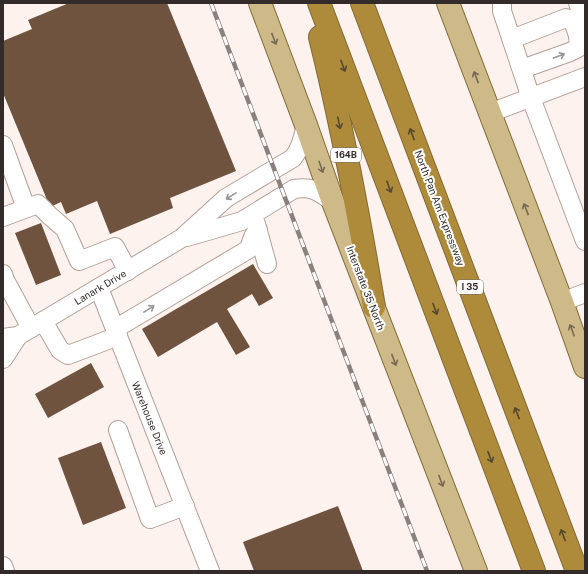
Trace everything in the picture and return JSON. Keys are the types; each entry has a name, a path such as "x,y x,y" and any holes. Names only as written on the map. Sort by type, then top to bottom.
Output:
{"highway":[{"name":"164B","path":"312,3 328,69 359,220 374,308"},
{"path":"319,3 534,571"},
{"name":"North Pan Am Expressway","path":"362,3 577,571"}],"main road":[{"name":"Interstate 35 North","path":"260,3 333,202 476,571"},
{"path":"448,3 562,302 585,367"}],"street":[{"path":"502,3 502,10 531,98 585,241"},
{"path":"578,3 585,22"},
{"path":"512,39 566,18 572,20 577,32 579,41 578,48 522,69"},
{"path":"490,114 585,77"},
{"name":"Lanark Drive","path":"3,359 24,331 182,238 226,198 293,158 300,147 306,125"},
{"path":"3,145 26,208"},
{"path":"254,182 267,264"},
{"name":"Lanark Drive","path":"182,238 260,217 294,189 301,188 318,191 333,202"},
{"path":"3,217 38,204 65,229 79,261 115,247 128,271"},
{"path":"3,274 24,331 68,355 117,332 249,250 260,217"},
{"name":"Warehouse Drive","path":"99,288 210,571"},
{"path":"562,302 585,293"},
{"path":"118,430 150,519 185,506"},
{"path":"3,566 5,571"}],"building":[{"path":"69,3 167,3 236,171 170,198 173,208 110,234 97,201 66,214 61,202 50,207 3,93 3,41 32,29 28,20"},
{"path":"41,223 61,275 36,285 15,233"},
{"path":"253,264 273,298 259,306 252,294 227,309 250,347 236,355 217,322 158,357 142,329"},
{"path":"91,363 104,387 48,418 35,394"},
{"path":"101,442 126,508 83,525 58,458"},
{"path":"338,506 363,571 254,571 243,542"}],"railway":[{"path":"211,3 427,571"}]}
